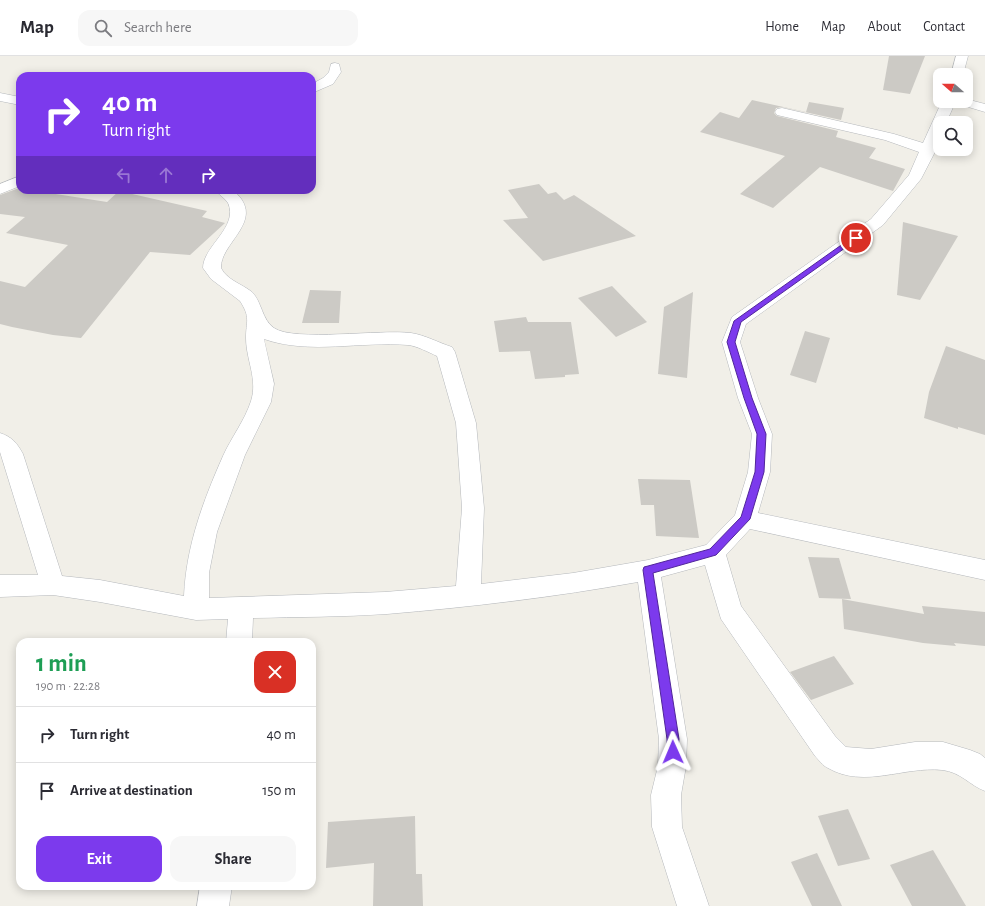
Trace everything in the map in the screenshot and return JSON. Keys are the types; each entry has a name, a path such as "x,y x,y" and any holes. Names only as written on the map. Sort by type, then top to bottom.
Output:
{"street":[{"path":"957,68 958,58"},
{"path":"316,86 328,81 335,72 335,67"},
{"path":"0,97 16,100"},
{"path":"973,105 985,108"},
{"path":"4,590 53,585 100,591 196,609 385,602 468,596 573,583 648,570 713,552 745,519 759,472 762,434 748,398 731,342 738,321 877,222 916,176 929,150 946,108"},
{"path":"782,112 889,137 929,150"},
{"path":"0,189 16,183"},
{"path":"196,609 197,574 205,532 234,455 261,402 264,384 255,339 257,321 253,308 247,299 236,288 215,275 212,268 212,261 233,228 238,215 238,205 230,194"},
{"path":"257,321 268,333 286,339 412,339 445,352 466,424 474,508 468,596"},
{"path":"0,441 7,446 12,454 53,585"},
{"path":"745,519 985,570"},
{"path":"713,552 730,611 825,746 837,758 850,763 871,763 915,756 943,756 970,764 985,777"},
{"path":"648,570 673,739 672,766 666,795 667,827 693,906"},
{"path":"239,638 241,608"},
{"path":"213,906 215,890"}],"building":[{"path":"889,56 925,56 910,94 883,90"},
{"path":"752,100 806,112 809,102 844,108 841,120 782,107 776,108 774,113 777,116 838,131 836,137 876,148 869,158 905,169 893,191 820,167 773,208 740,194 785,156 700,132 720,112 739,118"},
{"path":"539,184 548,194 556,192 564,200 574,195 636,236 543,261 503,220 528,218 508,190"},
{"path":"16,189 16,194 56,194 107,202 116,194 132,194 207,211 202,217 225,223 190,255 150,252 81,338 53,335 0,324 0,281 25,287 68,245 6,233 25,217 0,214 0,195"},
{"path":"903,222 958,236 920,300 897,295"},
{"path":"612,286 647,322 616,337 578,298"},
{"path":"310,290 341,291 339,323 302,323"},
{"path":"693,292 687,378 658,374 664,307"},
{"path":"526,317 528,322 571,322 579,374 565,375 565,377 535,379 530,351 499,352 494,321"},
{"path":"805,331 830,338 816,383 790,375"},
{"path":"946,346 985,360 985,435 958,427 958,429 924,418 929,392"},
{"path":"638,479 690,480 699,538 656,536 654,505 641,505"},
{"path":"808,557 839,558 851,599 819,598"},
{"path":"842,599 924,614 922,606 985,612 985,646 954,643 956,646 923,643 844,629"},
{"path":"834,656 854,684 811,700 790,672"},
{"path":"848,809 870,859 838,866 818,816"},
{"path":"415,816 416,874 422,874 423,906 373,906 374,863 326,868 328,822"},
{"path":"933,850 966,906 912,906 890,865"},
{"path":"817,853 842,906 812,906 791,862"}],"route":[{"path":"673,752 673,739 648,570 713,552 745,519 759,472 762,434 748,398 731,342 738,321 765,300 856,238"}]}
